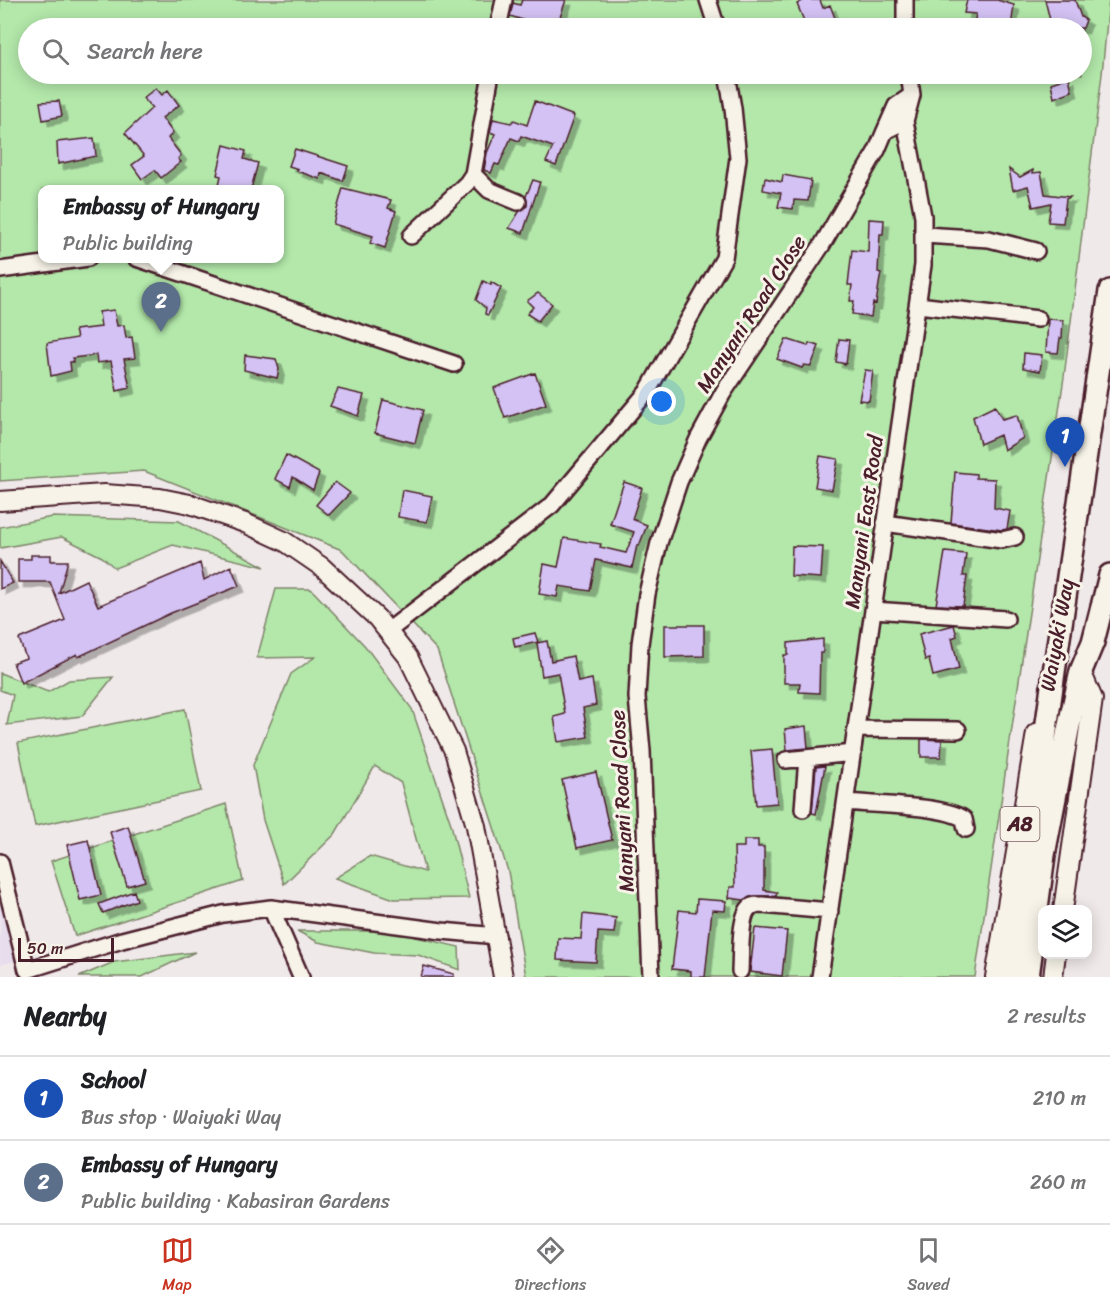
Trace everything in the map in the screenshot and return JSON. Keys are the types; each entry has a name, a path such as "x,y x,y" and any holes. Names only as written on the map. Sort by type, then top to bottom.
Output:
{"highway":[{"name":"Waiyaki Way","path":"1053,672 1110,291"},
{"name":"Waiyaki Way","path":"1081,671 1093,642 1110,575"},
{"name":"A8","path":"1028,977 1044,855 1081,671"},
{"name":"A8","path":"1012,977 1053,672"}],"main road":[{"path":"0,501 104,494 160,498 190,504 245,523 284,542 322,567 378,618 408,657 454,750 476,826 503,977"},
{"name":"Waiyaki Way","path":"1064,905 1093,699 1081,671"},
{"name":"Waiyaki Way","path":"995,977 1036,732 1053,672"},
{"path":"1053,977 1055,959"}],"street":[{"path":"500,18 504,0"},
{"path":"708,0 714,18"},
{"path":"905,0 905,18"},
{"path":"411,236 467,183 473,174 488,84"},
{"path":"388,632 552,505 647,392 724,258 738,158 729,84"},
{"name":"Manyani East Road","path":"820,977 918,305 924,250 923,216 906,126 912,95 910,84"},
{"name":"Manyani Road Close","path":"651,977 642,751 637,697 640,644 659,543 679,482 698,439 723,393 822,245 883,137 896,106 912,95"},
{"path":"883,137 889,138 906,126"},
{"path":"473,174 489,190 518,202"},
{"path":"924,235 989,239 1036,251"},
{"path":"0,270 51,263"},
{"path":"151,263 454,364"},
{"path":"918,305 1038,319"},
{"path":"885,523 1002,540 1015,537"},
{"path":"873,610 1006,619"},
{"path":"857,729 958,730"},
{"path":"786,760 853,753"},
{"path":"803,809 807,758"},
{"path":"846,802 925,809 952,814 964,819 966,829"},
{"path":"0,862 27,970 122,940 223,914 271,908 442,931 497,936"},
{"path":"740,971 743,919 747,910 752,906 830,910"},
{"path":"271,908 301,977"}],"shaded area":[{"path":"0,873 22,959 0,965"}],"green space":[{"path":"0,0 1109,0 1102,74 1064,377 975,977 526,977 508,871 437,650 342,550 144,471 0,481"},
{"path":"52,517 179,521 265,567 173,545 115,568 102,557 62,537 0,548 0,527"},
{"path":"276,589 311,589 365,646 412,709 451,824 469,898 394,899 335,878 370,856 425,872 401,783 375,766 335,834 284,884 263,820 253,765 291,674 315,657 257,658"},
{"path":"0,673 48,692 69,680 113,677 82,716 7,725 13,695 0,690"},
{"path":"185,709 201,791 35,826 18,743"},
{"path":"226,804 243,881 75,936 51,861"},
{"path":"297,931 390,931 459,947 460,970 418,955 374,953 318,942"},
{"path":"195,952 142,977 79,977 114,962"}],"building":[{"path":"522,0 566,0 560,18 510,16 513,3 520,5"},
{"path":"804,0 820,0 823,8 830,5 835,18 803,18 797,4"},
{"path":"967,0 997,0 1014,5 1012,18 975,18 976,14 964,13"},
{"path":"1045,0 1075,0 1083,18 1050,18"},
{"path":"1051,84 1070,84 1072,91 1054,98"},
{"path":"156,88 162,95 168,90 179,105 162,118 173,133 168,138 181,155 178,159 181,162 161,178 155,170 142,179 132,165 144,156 125,133 152,108 143,98"},
{"path":"59,101 62,116 43,120 40,102"},
{"path":"535,101 574,116 556,166 546,162 553,147 521,136 519,141 511,138 499,165 495,164 491,173 484,170 487,153 495,134 490,132 493,119 511,123 514,120 527,125"},
{"path":"94,138 96,156 58,164 57,142"},
{"path":"224,145 246,151 244,159 258,163 252,185 219,185 221,176 217,175"},
{"path":"295,149 348,166 343,181 321,173 320,179 289,166"},
{"path":"1009,169 1020,177 1033,170 1033,173 1041,172 1045,194 1070,197 1066,199 1063,223 1048,222 1051,203 1033,207 1028,186 1013,190"},
{"path":"783,175 811,180 808,201 794,200 793,209 778,207 781,193 763,190 765,178 782,182"},
{"path":"533,180 540,182 523,233 509,228 519,212 527,206 526,196"},
{"path":"343,188 391,200 388,208 396,211 385,248 370,243 373,236 333,224"},
{"path":"869,219 884,220 883,234 880,234 878,272 881,273 876,304 873,303 871,317 852,314 854,301 850,301 852,285 848,285 852,250 868,252"},
{"path":"483,281 491,285 491,282 501,288 488,315 485,314 486,308 476,300"},
{"path":"538,293 552,304 538,321 527,314 533,307 527,301"},
{"path":"114,310 117,326 124,325 126,338 132,337 135,358 124,359 130,388 117,391 111,361 97,363 96,355 73,358 73,362 70,362 71,371 51,376 47,343 77,338 75,330 101,327 99,312"},
{"path":"1048,319 1063,320 1058,353 1046,352"},
{"path":"786,339 808,346 809,343 819,346 811,366 804,365 802,368 777,359"},
{"path":"839,339 849,340 846,364 836,362"},
{"path":"1024,353 1042,355 1040,371 1023,368"},
{"path":"245,355 276,359 279,369 277,378 244,370"},
{"path":"865,370 873,371 869,401 859,400"},
{"path":"535,373 546,404 505,418 494,388"},
{"path":"338,389 364,395 358,416 330,406"},
{"path":"383,400 423,410 415,443 375,433"},
{"path":"995,406 1002,419 1017,415 1023,438 1004,450 1000,435 980,444 973,417"},
{"path":"286,455 319,473 313,490 293,477 290,487 275,479"},
{"path":"820,456 838,459 832,490 815,487"},
{"path":"955,472 976,474 976,478 995,479 994,508 1010,511 1007,529 951,523"},
{"path":"335,482 350,493 329,515 316,505"},
{"path":"624,482 642,488 632,519 647,525 639,546 637,545 632,568 596,560 590,591 559,586 557,597 539,594 544,564 558,567 564,538 601,544 600,547 626,553 634,532 610,524"},
{"path":"402,490 432,496 427,522 398,517"},
{"path":"792,546 823,547 821,578 791,576"},
{"path":"945,552 966,554 963,576 967,576 963,606 936,605"},
{"path":"31,555 51,555 51,561 68,561 59,593 86,580 98,606 200,563 204,580 231,566 239,586 171,613 78,657 77,654 21,683 13,663 26,658 19,639 65,620 50,582 18,582 18,559 31,559"},
{"path":"0,561 13,583 0,589"},
{"path":"665,625 704,625 704,656 665,657"},
{"path":"954,625 957,636 952,638 959,669 933,676 929,659 925,660 919,634"},
{"path":"535,633 538,642 515,647 513,638"},
{"path":"823,639 823,653 820,653 819,693 799,692 800,683 784,683 784,655 788,655 788,643"},
{"path":"547,641 551,661 573,656 578,682 592,679 596,705 583,708 588,737 558,742 554,717 565,714 558,673 542,676 537,643"},
{"path":"806,726 808,748 787,750 785,729"},
{"path":"921,739 942,740 941,757 921,757"},
{"path":"772,749 777,803 756,805 751,751"},
{"path":"825,766 816,814 812,813 816,767"},
{"path":"596,772 612,840 577,848 562,780"},
{"path":"128,826 145,881 127,886 110,832"},
{"path":"88,840 101,895 80,900 67,845"},
{"path":"744,840 758,840 758,847 764,847 764,890 777,892 776,896 755,896 744,900 729,898 730,887 735,887 734,847 744,847"},
{"path":"134,891 137,900 103,913 99,904"},
{"path":"697,899 726,901 725,911 712,910 705,977 691,977 691,971 672,969 679,910 696,912"},
{"path":"583,914 616,918 614,933 598,932 596,962 557,960 558,938 581,939"},
{"path":"755,928 787,931 782,976 750,972"},
{"path":"424,966 454,974 454,977 421,977"}],"place":[{"name":"Embassy of Hungary","path":"161,332"},
{"name":"School","path":"1065,467"}]}
